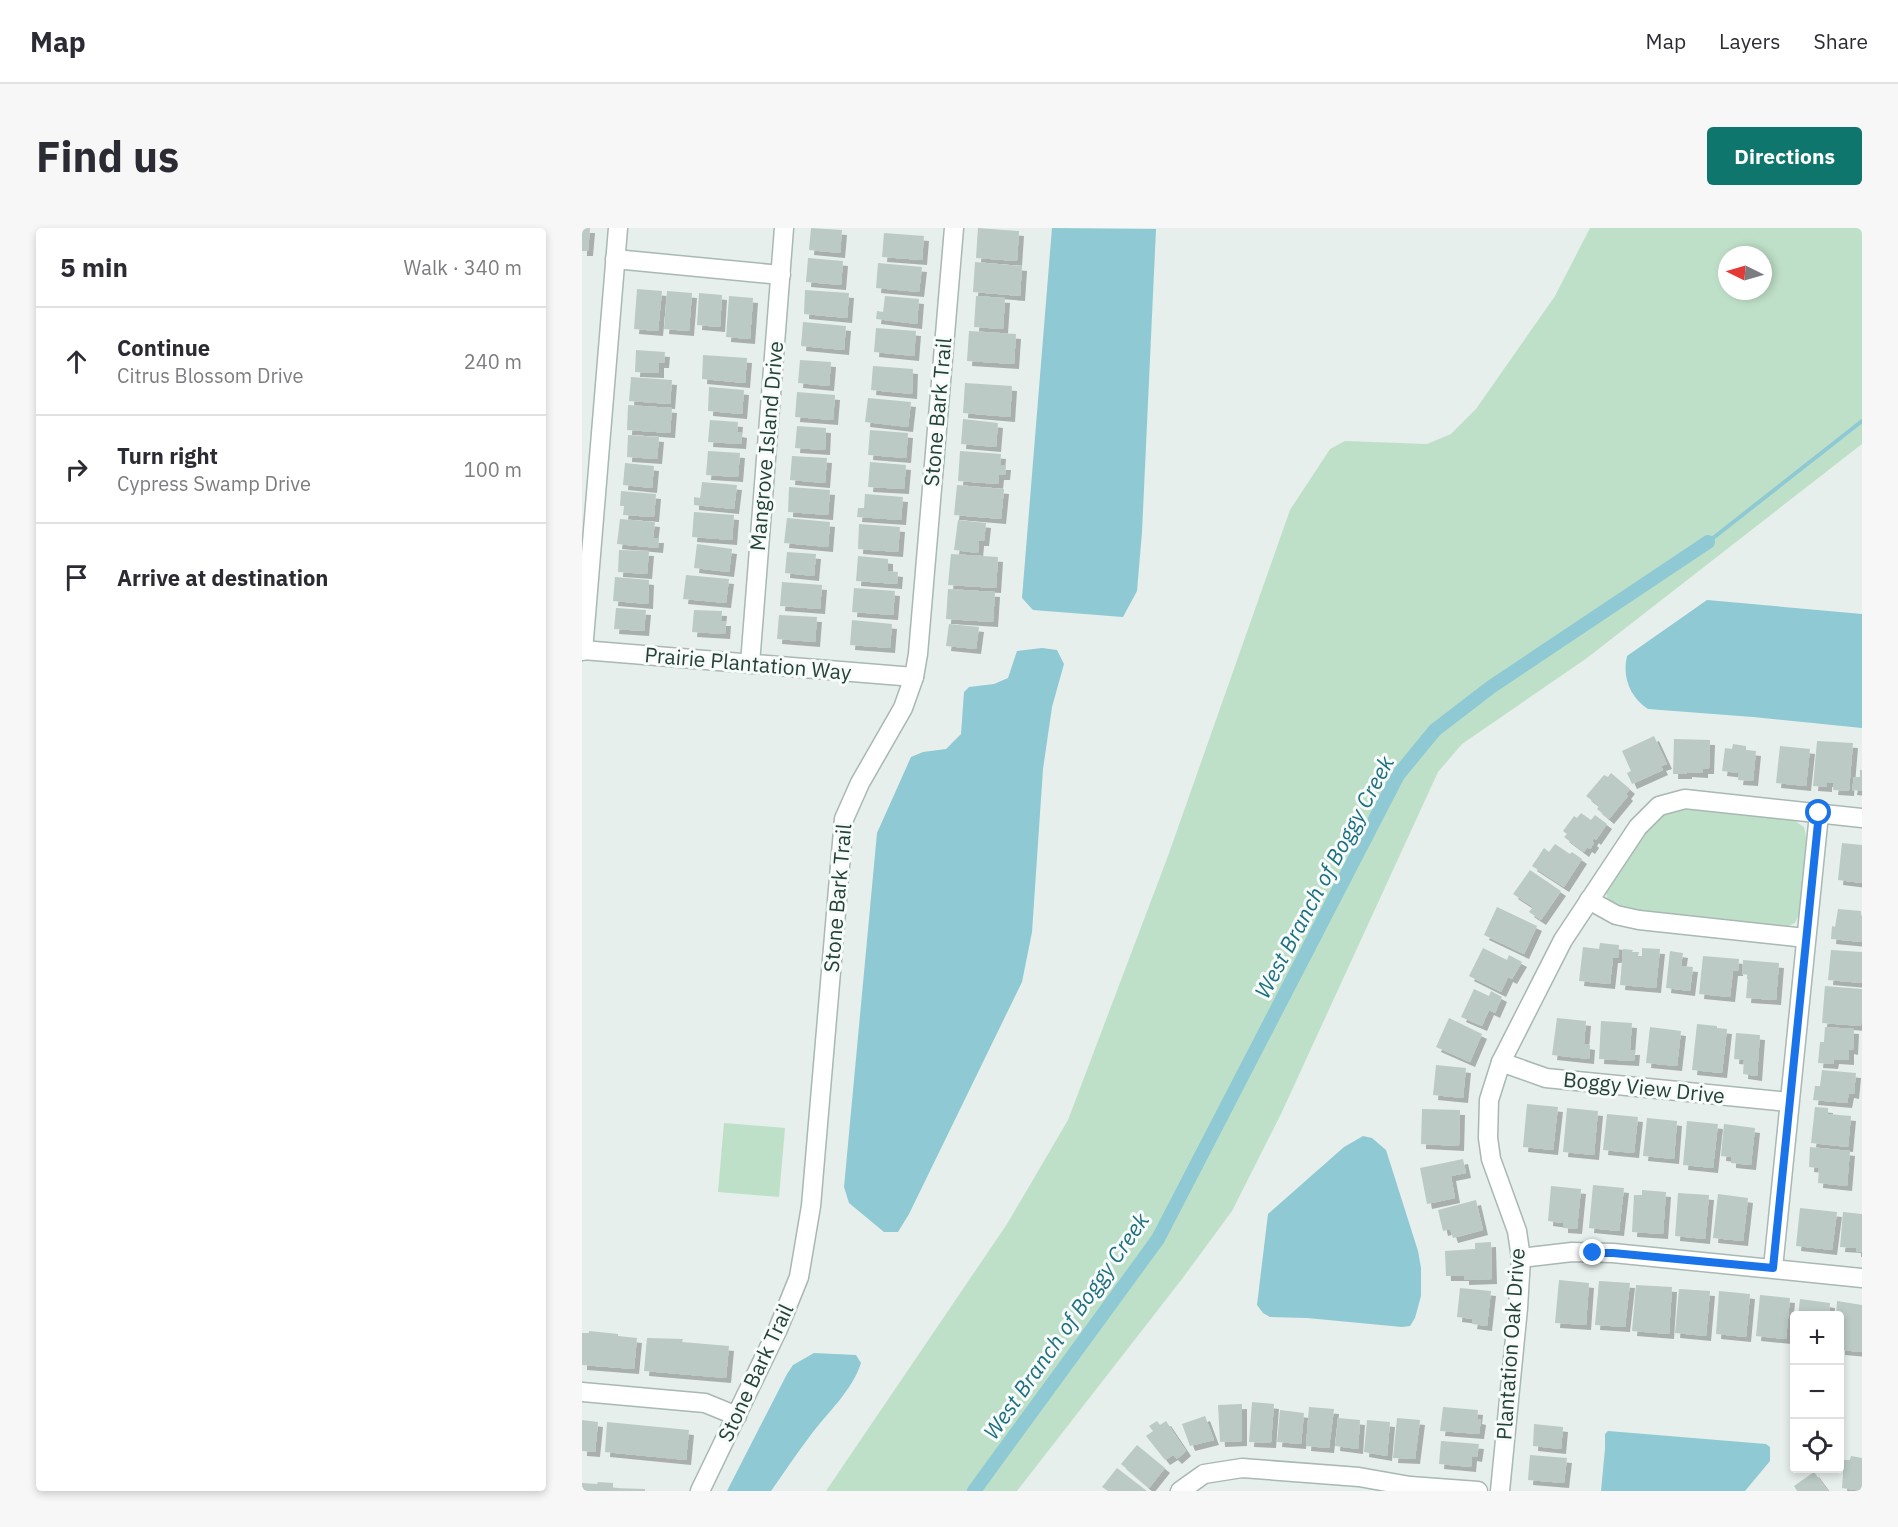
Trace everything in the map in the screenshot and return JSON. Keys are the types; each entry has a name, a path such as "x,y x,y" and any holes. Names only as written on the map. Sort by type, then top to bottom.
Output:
{"street":[{"path":"583,650 618,228"},
{"name":"Mangrove Island Drive","path":"750,664 784,228"},
{"name":"Stone Bark Trail","path":"700,1491 778,1329 799,1277 811,1206 844,819 860,783 903,708 914,677 918,654 954,228"},
{"path":"615,259 781,275"},
{"name":"Prairie Plantation Way","path":"583,650 914,677"},
{"name":"Plantation Oak Drive","path":"1500,1491 1521,1258 1517,1231 1491,1159 1488,1138 1489,1100 1501,1062 1563,940 1638,827 1659,806 1685,800 1862,818"},
{"path":"1773,1268 1819,813"},
{"path":"1589,900 1616,915 1639,920 1806,938"},
{"name":"Boggy View Drive","path":"1501,1062 1546,1078 1790,1102"},
{"path":"1521,1258 1572,1252 1613,1253 1862,1278"},
{"path":"582,1392 705,1403 737,1416"},
{"path":"1180,1491 1204,1474 1242,1468 1334,1483 1359,1477 1410,1486 1478,1491"}],"green space":[{"path":"1590,228 1862,228 1862,444 1587,658 1462,744 1438,772 1281,1114 1232,1211 1017,1491 826,1491 1007,1224 1068,1120 1168,856 1290,510 1330,449 1345,441 1427,444 1451,434 1476,409 1555,296"},
{"path":"1683,809 1792,819 1804,827 1807,847 1806,876 1799,915 1795,923 1783,928 1626,914 1608,902 1606,892 1642,835 1660,816 1669,811"},
{"path":"724,1123 785,1128 779,1197 718,1192"}],"water":[{"path":"1052,228 1156,229 1142,532 1137,591 1123,617 1033,610 1022,598"},
{"path":"1707,600 1862,614 1862,728 1648,709 1636,699 1629,686 1626,671 1627,656"},
{"path":"1042,648 1057,650 1064,664 1052,707 1043,769 1032,932 1022,982 909,1214 898,1232 884,1232 849,1203 844,1187 877,833 911,757 923,752 946,749 961,734 964,692 969,687 994,684 1008,678 1017,651"},
{"path":"1363,1136 1372,1138 1386,1150 1418,1251 1421,1268 1421,1296 1415,1318 1410,1326 1402,1327 1270,1317 1263,1313 1257,1305 1268,1214 1344,1147"},
{"path":"814,1353 856,1355 861,1363 852,1383 771,1491 727,1491 787,1374 793,1365"},
{"path":"1608,1431 1766,1444 1770,1447 1770,1461 1745,1491 1601,1491 1605,1434"}],"building":[{"path":"582,228 590,228 588,251 582,251"},
{"path":"811,228 842,230 840,253 809,250"},
{"path":"978,228 1019,231 1017,261 976,258"},
{"path":"884,233 924,236 922,260 882,257"},
{"path":"808,258 843,261 841,285 806,282"},
{"path":"975,262 1022,266 1020,296 973,292"},
{"path":"878,263 922,267 919,292 876,288"},
{"path":"637,289 662,291 658,331 634,329"},
{"path":"805,290 849,293 847,318 804,314"},
{"path":"667,291 692,293 689,331 664,329"},
{"path":"699,293 722,295 720,327 697,325"},
{"path":"729,296 753,298 750,339 726,337"},
{"path":"885,296 919,299 917,324 876,319 877,311 883,312"},
{"path":"976,296 1005,298 1003,329 974,327"},
{"path":"803,322 846,326 844,350 801,346"},
{"path":"876,328 916,331 914,356 874,352"},
{"path":"969,331 1016,334 1014,364 967,361"},
{"path":"636,350 665,352 664,363 659,363 659,373 635,372"},
{"path":"703,355 747,358 745,383 702,379"},
{"path":"800,360 831,362 829,386 798,383"},
{"path":"873,366 913,369 912,394 871,390"},
{"path":"631,377 672,380 670,404 629,401"},
{"path":"965,383 1012,386 1010,417 963,413"},
{"path":"709,387 744,390 742,414 708,411"},
{"path":"797,392 835,395 833,420 795,417"},
{"path":"868,398 911,402 908,427 865,422"},
{"path":"628,405 672,408 670,433 627,430"},
{"path":"963,419 998,423 996,447 961,444"},
{"path":"710,420 738,422 737,432 742,433 741,444 708,442"},
{"path":"797,426 826,428 825,450 795,448"},
{"path":"870,430 908,433 906,458 868,455"},
{"path":"628,435 659,437 657,459 627,457"},
{"path":"708,451 740,453 738,477 706,475"},
{"path":"960,451 1001,454 1000,465 1006,465 1005,475 999,475 998,484 958,481"},
{"path":"792,456 827,458 825,483 790,480"},
{"path":"870,462 906,465 904,489 868,487"},
{"path":"625,463 654,466 652,488 623,485"},
{"path":"702,482 737,485 734,509 694,505 694,497 700,498"},
{"path":"957,485 1004,489 1001,519 954,515"},
{"path":"789,487 830,490 828,515 788,512"},
{"path":"621,491 656,494 654,517 623,515 624,506 620,506"},
{"path":"865,494 903,497 901,520 857,517 858,508 864,508"},
{"path":"694,512 734,515 732,540 692,537"},
{"path":"787,518 830,522 828,547 784,543"},
{"path":"620,519 655,522 653,538 659,538 658,548 617,544"},
{"path":"958,520 986,523 984,541 979,541 978,553 954,550"},
{"path":"859,524 900,527 898,552 858,549"},
{"path":"697,544 732,549 729,572 694,568"},
{"path":"619,550 649,551 647,574 618,572"},
{"path":"787,552 816,554 814,576 785,573"},
{"path":"951,554 998,557 996,588 948,585"},
{"path":"858,556 888,559 888,571 898,572 897,584 856,581"},
{"path":"686,575 729,579 726,603 683,599"},
{"path":"615,577 649,580 648,604 613,601"},
{"path":"782,582 822,585 820,609 780,606"},
{"path":"854,588 895,591 893,615 852,612"},
{"path":"948,589 995,592 993,622 946,619"},
{"path":"616,608 646,610 644,631 614,629"},
{"path":"694,610 722,611 721,621 726,621 725,634 692,632"},
{"path":"779,615 817,617 815,642 777,639"},
{"path":"852,620 892,624 890,648 850,645"},
{"path":"949,624 979,627 976,649 946,646"},
{"path":"1654,736 1667,764 1661,766 1663,770 1632,784 1627,773 1631,771 1622,751"},
{"path":"1674,739 1710,740 1709,769 1703,769 1703,773 1673,774"},
{"path":"1817,741 1853,743 1849,791 1833,790 1834,783 1827,782 1827,787 1813,786"},
{"path":"1733,744 1746,746 1746,750 1756,751 1753,781 1738,780 1739,773 1722,771 1725,748 1732,749"},
{"path":"1780,746 1810,749 1806,786 1776,783"},
{"path":"1860,770 1862,770 1862,791 1852,790 1854,777 1860,777"},
{"path":"1611,773 1630,789 1626,794 1628,796 1609,819 1597,809 1599,806 1586,796 1604,775 1608,777"},
{"path":"1581,813 1591,820 1595,815 1607,824 1596,840 1594,838 1590,849 1587,847 1584,852 1564,837 1567,834 1563,831 1574,816 1577,818"},
{"path":"1842,843 1862,845 1862,883 1838,880"},
{"path":"1555,844 1582,859 1564,887 1532,866 1544,848 1549,852"},
{"path":"1530,870 1561,891 1541,920 1529,912 1533,907 1513,894"},
{"path":"1497,907 1537,926 1524,954 1484,935"},
{"path":"1838,909 1861,911 1862,942 1831,939 1832,926 1835,927"},
{"path":"1600,943 1619,945 1618,958 1613,958 1610,984 1579,981 1583,947 1599,949"},
{"path":"1483,948 1507,960 1509,955 1522,962 1512,979 1508,977 1501,992 1469,976"},
{"path":"1642,948 1660,949 1656,988 1620,985 1623,949 1639,952 1638,956 1642,956"},
{"path":"1831,950 1862,952 1862,983 1828,980"},
{"path":"1670,951 1683,953 1681,966 1693,967 1690,991 1666,988"},
{"path":"1703,956 1739,959 1738,971 1733,971 1730,997 1699,994"},
{"path":"1743,960 1779,963 1776,1000 1746,998 1748,975 1742,974"},
{"path":"1825,986 1862,989 1861,1026 1822,1023"},
{"path":"1474,989 1489,996 1491,991 1502,997 1495,1013 1489,1010 1482,1026 1461,1017"},
{"path":"1449,1018 1482,1034 1470,1062 1436,1047"},
{"path":"1557,1018 1586,1021 1584,1044 1590,1045 1589,1059 1552,1055"},
{"path":"1601,1021 1632,1023 1630,1050 1635,1050 1634,1061 1599,1059"},
{"path":"1697,1024 1727,1029 1722,1073 1692,1070"},
{"path":"1650,1027 1681,1031 1677,1066 1646,1063"},
{"path":"1825,1027 1854,1029 1853,1050 1849,1049 1849,1060 1834,1059 1833,1064 1818,1063 1820,1042 1824,1042"},
{"path":"1736,1033 1760,1035 1757,1076 1743,1074 1744,1060 1734,1059"},
{"path":"1436,1065 1466,1068 1463,1098 1433,1095"},
{"path":"1822,1070 1856,1073 1854,1094 1849,1093 1847,1103 1813,1100 1815,1086 1820,1086"},
{"path":"1527,1104 1558,1107 1553,1150 1523,1147"},
{"path":"1815,1107 1828,1108 1828,1114 1851,1116 1848,1147 1811,1143"},
{"path":"1567,1108 1598,1111 1594,1155 1563,1152"},
{"path":"1422,1109 1460,1110 1459,1146 1421,1144"},
{"path":"1607,1114 1638,1117 1634,1153 1603,1150"},
{"path":"1647,1118 1677,1121 1674,1159 1643,1156"},
{"path":"1687,1121 1718,1124 1713,1168 1683,1165"},
{"path":"1724,1124 1755,1128 1751,1165 1731,1163 1731,1157 1721,1156"},
{"path":"1810,1147 1850,1151 1847,1186 1818,1183 1819,1168 1809,1167"},
{"path":"1463,1159 1466,1173 1451,1176 1455,1198 1427,1204 1420,1168"},
{"path":"1593,1185 1624,1188 1619,1231 1589,1228"},
{"path":"1551,1186 1581,1189 1577,1229 1563,1228 1563,1223 1548,1221"},
{"path":"1642,1190 1666,1192 1663,1234 1632,1232 1634,1195 1642,1195"},
{"path":"1678,1193 1709,1195 1705,1239 1675,1236"},
{"path":"1718,1194 1748,1198 1743,1241 1713,1238"},
{"path":"1476,1200 1483,1230 1453,1238 1450,1229 1443,1231 1438,1210"},
{"path":"1800,1208 1837,1212 1832,1250 1796,1246"},
{"path":"1843,1212 1862,1214 1862,1252 1856,1252 1856,1248 1840,1247"},
{"path":"1491,1242 1492,1279 1464,1280 1464,1276 1446,1276 1445,1251 1475,1249 1475,1243"},
{"path":"1559,1280 1589,1283 1586,1325 1555,1323"},
{"path":"1599,1281 1630,1283 1625,1327 1595,1325"},
{"path":"1636,1285 1672,1287 1669,1334 1632,1331"},
{"path":"1460,1288 1491,1291 1487,1326 1472,1324 1473,1319 1457,1317"},
{"path":"1679,1289 1710,1291 1706,1336 1675,1333"},
{"path":"1719,1291 1750,1294 1746,1337 1716,1334"},
{"path":"1760,1295 1790,1298 1786,1339 1756,1336"},
{"path":"1800,1299 1830,1303 1829,1311 1799,1311"},
{"path":"1837,1301 1862,1305 1862,1352 1844,1350 1844,1311 1836,1311"},
{"path":"589,1331 637,1338 634,1369 582,1365 582,1333 589,1333"},
{"path":"647,1338 683,1339 682,1342 729,1346 726,1378 644,1371"},
{"path":"1252,1402 1274,1404 1271,1443 1249,1442"},
{"path":"1242,1404 1242,1441 1220,1442 1218,1405"},
{"path":"1309,1407 1334,1409 1329,1448 1306,1446"},
{"path":"1443,1407 1478,1410 1477,1419 1481,1420 1479,1434 1440,1431"},
{"path":"1280,1410 1304,1413 1301,1444 1277,1442"},
{"path":"1205,1416 1214,1440 1190,1446 1182,1424"},
{"path":"1338,1418 1360,1420 1358,1449 1335,1446"},
{"path":"1397,1418 1420,1420 1415,1459 1393,1458"},
{"path":"582,1420 598,1422 595,1452 582,1451"},
{"path":"1367,1420 1390,1422 1387,1456 1364,1452"},
{"path":"1157,1421 1160,1425 1166,1421 1186,1451 1177,1459 1173,1455 1165,1460 1146,1436 1153,1431 1149,1426"},
{"path":"607,1422 689,1430 686,1460 605,1452"},
{"path":"1534,1424 1563,1427 1561,1449 1533,1446"},
{"path":"1441,1441 1479,1444 1477,1457 1472,1456 1471,1467 1439,1464"},
{"path":"1137,1445 1165,1468 1149,1488 1121,1464"},
{"path":"1530,1455 1567,1458 1564,1483 1528,1480"},
{"path":"1851,1456 1862,1458 1862,1491 1842,1488 1844,1460 1850,1460"},
{"path":"1117,1468 1147,1491 1108,1491 1102,1487"},
{"path":"1815,1473 1828,1491 1797,1491 1794,1486"},
{"path":"598,1482 613,1483 613,1488 645,1489 645,1491 582,1491 582,1483 597,1484"}],"waterway":[{"name":"West Branch of Boggy Creek","path":"1708,542 1862,421"},
{"name":"West Branch of Boggy Creek","path":"974,1491 1158,1239 1398,775 1435,730 1491,687 1708,542"}],"route":[{"path":"1593,1253 1773,1268 1819,813"}]}
